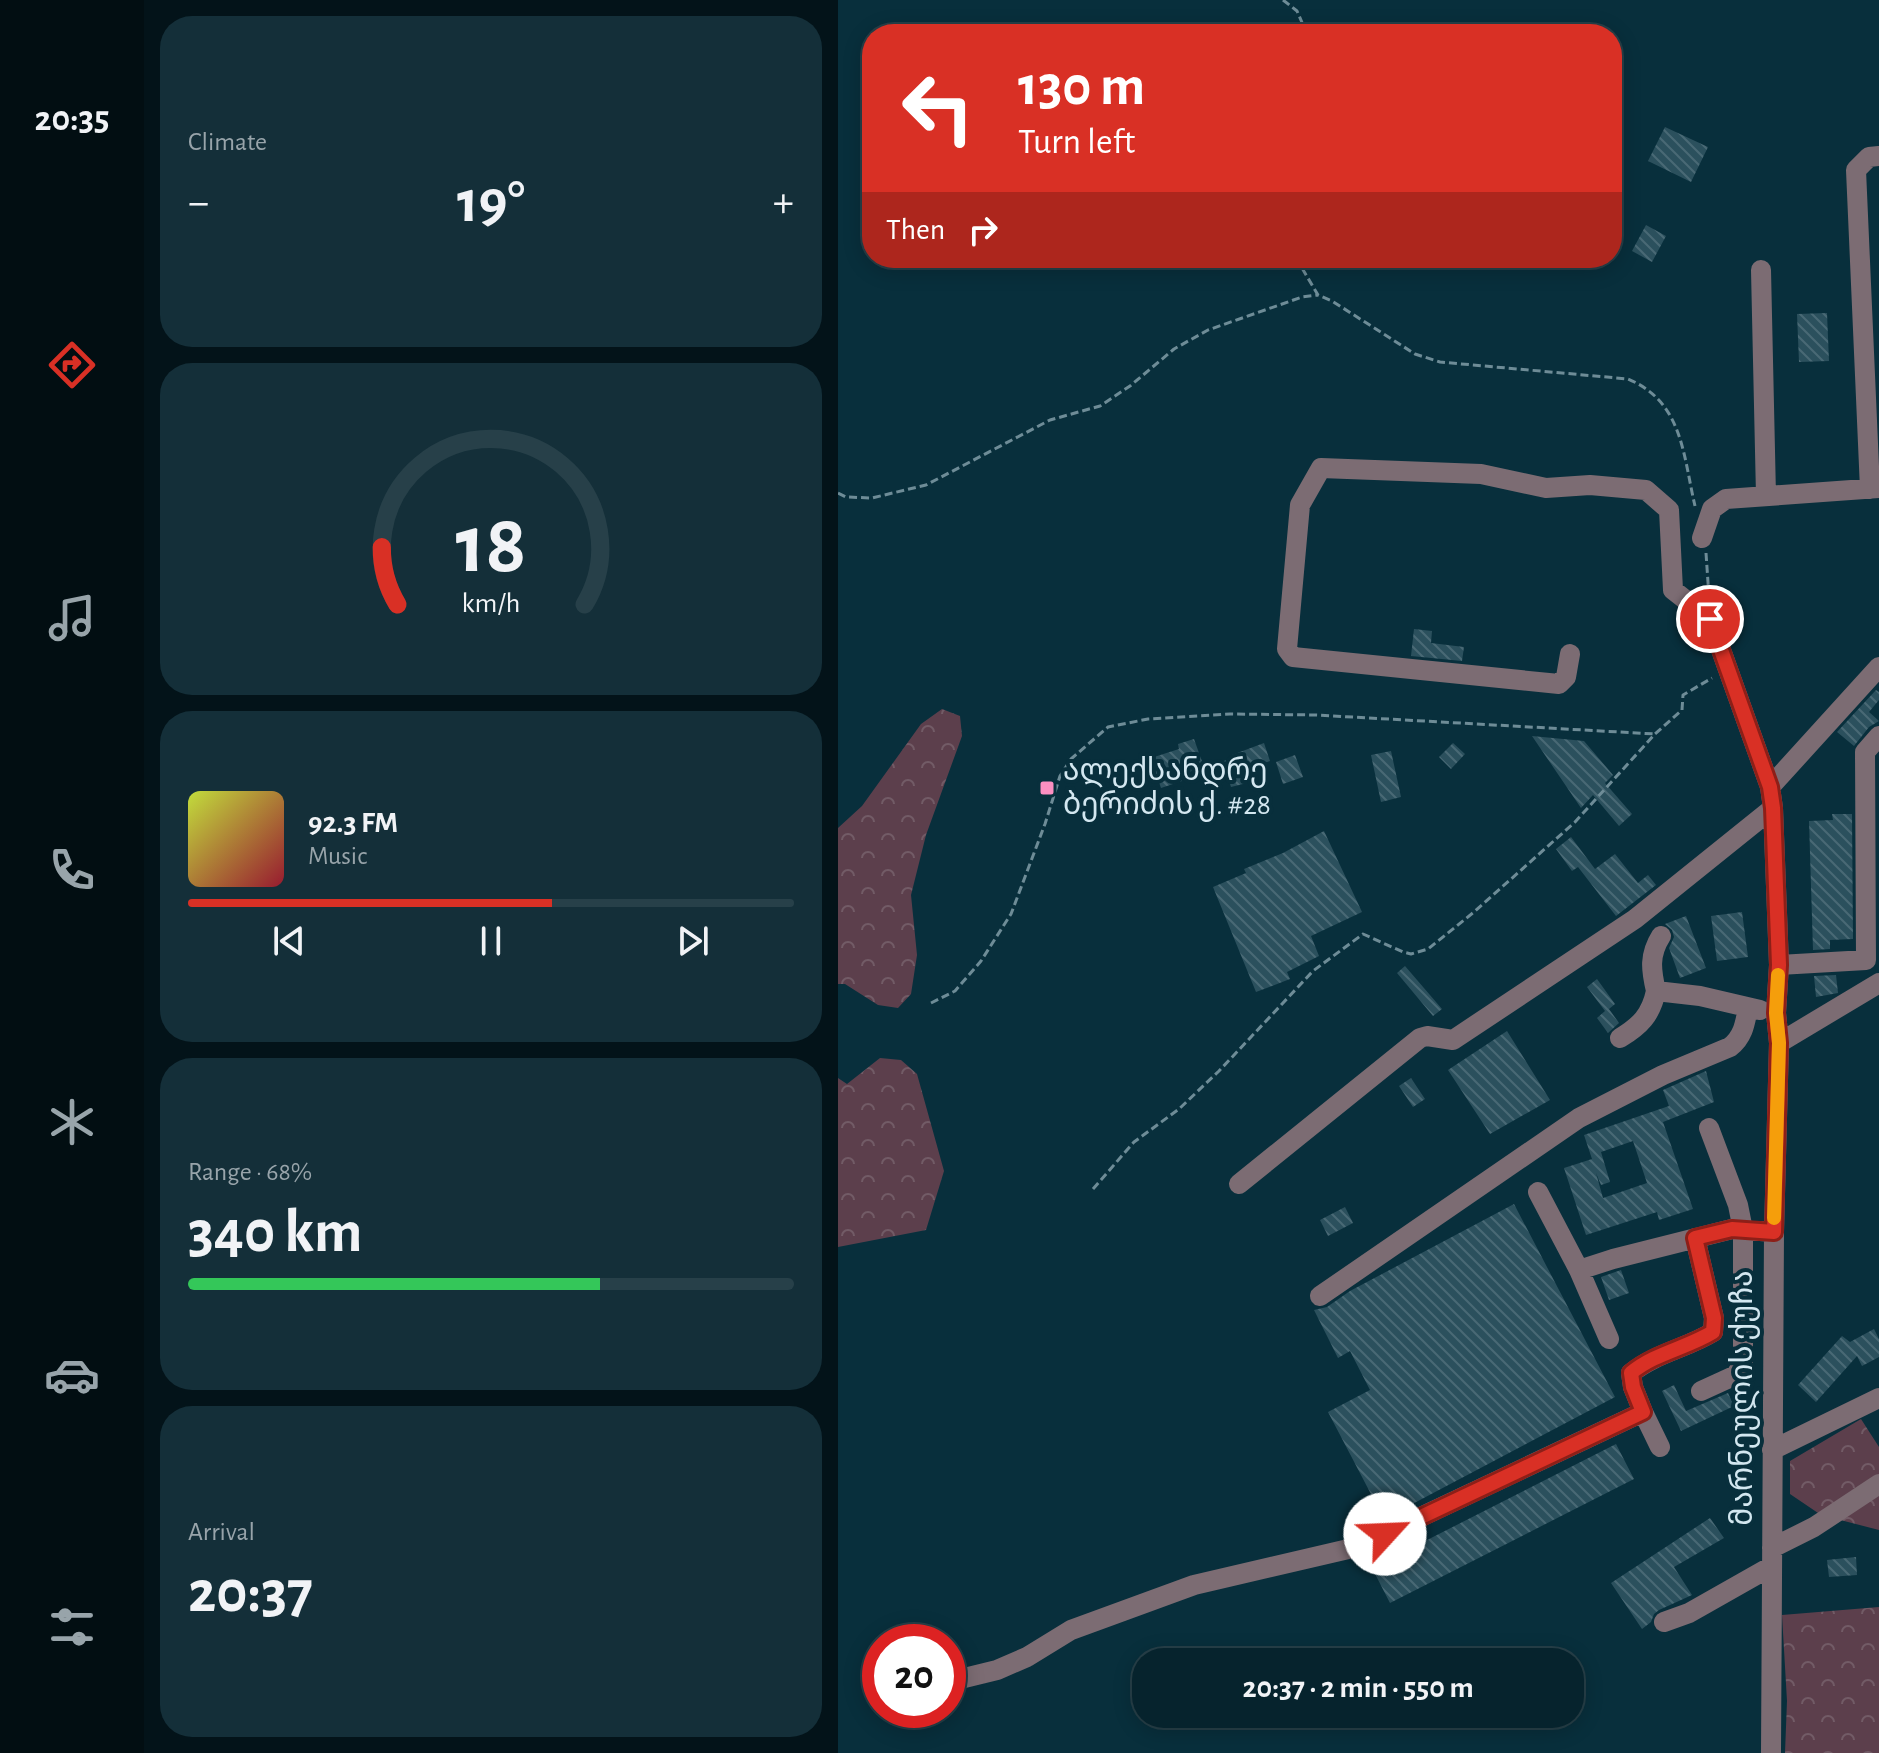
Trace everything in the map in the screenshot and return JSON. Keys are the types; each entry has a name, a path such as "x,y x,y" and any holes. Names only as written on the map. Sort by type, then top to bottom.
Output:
{"street":[{"path":"1702,538 1712,509 1726,499 1874,489 1856,170 1869,157 1879,156"},
{"path":"1761,270 1766,496"},
{"path":"1570,654 1566,677 1559,684 1293,657 1287,649 1300,505 1321,468 1481,474 1546,488 1590,485 1646,490 1669,510 1673,590 1710,619"},
{"name":"მარნეულის ქუჩა","path":"1710,619 1772,798 1779,1043 1774,1232 1771,1753"},
{"path":"1239,1184 1420,1038 1427,1036 1453,1040 1635,919 1772,798 1879,667"},
{"path":"1779,965 1866,960 1872,861 1865,752 1879,736"},
{"path":"1620,1038 1640,1026 1653,1006 1656,991 1651,963 1661,936"},
{"path":"1779,1043 1879,983"},
{"path":"1656,991 1700,996 1776,1013"},
{"path":"1320,1296 1579,1118 1663,1075 1730,1047 1745,1028 1748,1008"},
{"path":"1701,1391 1736,1375 1743,1363 1743,1230 1738,1205 1709,1128"},
{"path":"1538,1192 1579,1270 1609,1339"},
{"path":"1579,1270 1732,1229 1774,1232"},
{"path":"1660,1447 1633,1387 1631,1373 1646,1361 1693,1344 1713,1332 1714,1318 1695,1238"},
{"path":"1772,1450 1879,1398"},
{"path":"966,1678 997,1670 1027,1657 1071,1630 1194,1585 1357,1547 1643,1412"},
{"path":"1664,1622 1689,1613 1879,1484"}],"path":[{"path":"1283,0 1297,11 1303,24"},
{"path":"1302,268 1318,295"},
{"path":"838,493 846,497 872,498 926,485 1050,420 1100,406 1130,386 1174,349 1208,330 1302,297 1318,295 1415,354 1440,362 1628,379 1648,387 1663,402 1678,431 1695,507"},
{"path":"1702,538 1707,556 1710,619"},
{"path":"1093,1189 1134,1142 1179,1109 1219,1071 1313,971 1363,934 1411,954 1428,949 1575,822 1655,734 1682,710 1683,695 1729,668"},
{"path":"931,1003 955,991 981,961 1011,914 1060,776 1071,759 1108,727 1148,719 1230,714 1655,734"}],"green space":[{"path":"942,709 960,716 962,736 926,835 911,895 917,955 911,994 898,1008 878,1005 845,984 838,984 838,828 862,806 921,724"},
{"path":"880,1058 901,1060 917,1074 944,1171 926,1230 838,1247 838,1078 847,1084"},
{"path":"1861,1419 1879,1447 1879,1530 1821,1515 1790,1494 1790,1461"},
{"path":"1879,1607 1879,1753 1785,1753 1787,1701 1782,1615"}],"building":[{"path":"1665,127 1708,147 1691,182 1648,161"},
{"path":"1646,225 1666,236 1652,262 1632,251"},
{"path":"1827,313 1829,361 1799,362 1797,314"},
{"path":"1414,629 1432,631 1431,643 1464,647 1462,661 1411,656"},
{"path":"1876,690 1879,700 1869,712 1879,721 1869,727 1854,746 1837,732"},
{"path":"1532,736 1584,741 1613,775 1605,783 1632,814 1619,826 1593,795 1581,808"},
{"path":"1194,739 1204,767 1180,775 1182,781 1161,788 1151,758 1179,749 1178,744"},
{"path":"1264,743 1270,761 1248,769 1251,782 1231,787 1223,761"},
{"path":"1453,743 1465,754 1451,769 1439,757"},
{"path":"1391,751 1401,797 1381,802 1371,755"},
{"path":"1295,755 1303,777 1283,784 1276,762"},
{"path":"1832,814 1852,814 1853,939 1830,940 1830,949 1813,950 1809,821 1833,820"},
{"path":"1324,831 1362,912 1311,936 1319,956 1287,972 1290,979 1256,992 1213,887"},
{"path":"1571,837 1595,869 1615,854 1638,883 1648,875 1656,885 1616,916 1578,867 1572,871 1556,849"},
{"path":"1742,912 1748,957 1717,961 1711,916"},
{"path":"1686,916 1706,968 1680,978 1669,948 1674,937 1665,924"},
{"path":"1405,966 1442,1009 1433,1016 1397,973"},
{"path":"1836,975 1838,993 1816,997 1814,976"},
{"path":"1597,979 1615,1004 1609,1009 1619,1023 1608,1033 1597,1018 1605,1011 1587,987"},
{"path":"1507,1031 1550,1100 1490,1134 1448,1070"},
{"path":"1706,1071 1714,1102 1663,1122 1693,1209 1659,1220 1657,1212 1586,1235 1564,1168 1592,1159 1584,1135 1669,1106 1663,1090","holes":["1633,1141 1647,1183 1603,1198 1596,1173 1601,1185 1610,1182 1601,1152"]},
{"path":"1411,1078 1425,1099 1413,1107 1399,1086"},
{"path":"1514,1204 1615,1397 1384,1519 1328,1412 1370,1390 1350,1351 1338,1358 1314,1310 1327,1307 1350,1291"},
{"path":"1345,1207 1353,1223 1328,1236 1320,1220"},
{"path":"1621,1270 1629,1293 1609,1300 1601,1277"},
{"path":"1874,1329 1879,1339 1879,1357 1862,1366 1857,1356 1816,1402 1798,1385 1842,1336 1850,1342"},
{"path":"1674,1385 1686,1411 1728,1393 1734,1406 1681,1431 1662,1391"},
{"path":"1616,1444 1634,1479 1390,1603 1372,1568"},
{"path":"1710,1518 1724,1538 1674,1567 1692,1595 1659,1610 1642,1629 1611,1583"},
{"path":"1856,1557 1857,1575 1829,1577 1827,1560"}],"slow traffic":[{"path":"1774,1218 1778,975"}],"place":[{"name":"ალექსანდრე ბერიძის ქ. #28","path":"1047,788"}],"route":[{"path":"1385,1534 1643,1412 1631,1373 1646,1361 1693,1344 1713,1332 1710,1295 1695,1238 1732,1229 1774,1232 1779,965 1773,808 1770,787 1710,619"}]}
